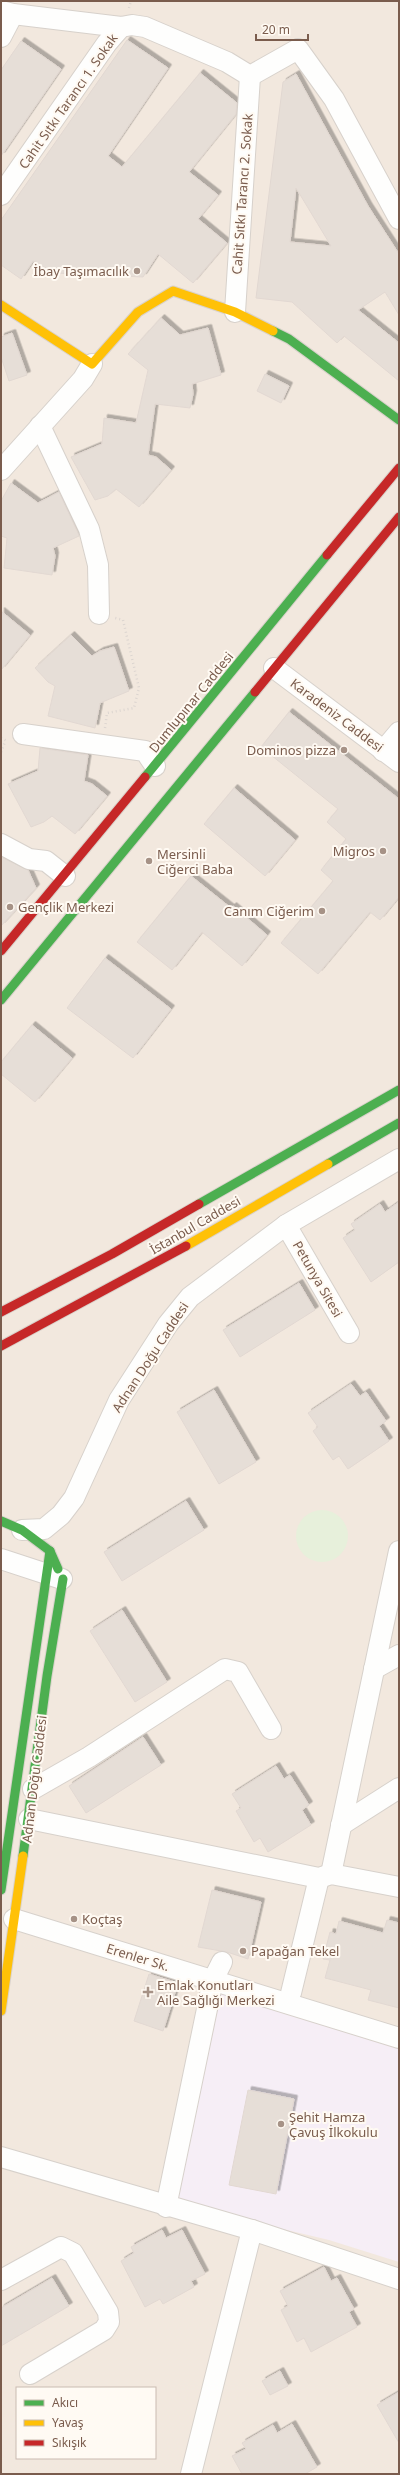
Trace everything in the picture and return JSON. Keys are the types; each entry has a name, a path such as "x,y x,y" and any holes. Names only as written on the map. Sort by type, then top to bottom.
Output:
{"main road":[{"path":"1,305 92,364 138,312 173,291 193,296 235,312 289,339 399,420"},
{"name":"Dumlupınar Caddesi","path":"1,951 65,876 399,468"},
{"path":"1,1000 399,518"},
{"name":"İstanbul Caddesi","path":"1,1312 112,1254 399,1090"},
{"name":"İstanbul Caddesi","path":"1,1346 128,1279 399,1123"},
{"name":"Adnan Doğu Caddesi","path":"1,1520 22,1530 50,1551 54,1576 47,1676 33,1790 1,2011"},
{"name":"Adnan Doğu Caddesi","path":"1,1890 54,1576 50,1551"}],"street":[{"path":"1,37 7,12 121,27 132,25 145,27 227,62 250,76 298,49 334,99 399,219"},
{"name":"Cahit Sıtkı Tarancı 1. Sokak","path":"1,195 107,42 121,27"},
{"name":"Cahit Sıtkı Tarancı 2. Sokak","path":"235,312 250,76"},
{"path":"1,470 83,379 92,364"},
{"path":"40,426 89,528 98,565 99,614"},
{"name":"Karadeniz Caddesi","path":"274,668 399,762"},
{"path":"383,751 399,732"},
{"path":"14,738 102,744 144,750 155,766"},
{"path":"1,844 29,859 46,861 65,876"},
{"name":"Adnan Doğu Caddesi","path":"22,1530 44,1529 61,1515 74,1498 119,1400 168,1324 190,1297 286,1225 399,1160"},
{"name":"Petunya Sitesi","path":"286,1225 349,1333"},
{"path":"291,1993 341,1824 399,1550"},
{"path":"1,1559 54,1576"},
{"path":"374,1669 399,1654"},
{"path":"33,1790 89,1757 225,1669 238,1672 271,1729"},
{"path":"341,1824 399,1788"},
{"path":"29,1819 325,1876 399,1887"},
{"name":"Erenler Sk.","path":"14,1919 399,2038"},
{"path":"166,2206 213,1980 222,1962"},
{"path":"1,2157 252,2230 399,2279"},
{"path":"191,2474 252,2230"},
{"path":"1,2280 61,2248 73,2253 108,2312 109,2322 104,2330 30,2374"}],"path":[{"path":"99,614 123,620 139,688 134,708 107,713 102,744"},
{"path":"1,752 14,738"}],"shaded area":[{"path":"1,1 399,1 399,2474 1,2474"},
{"name":"Şehit Hamza Çavuş İlkokulu","path":"222,1989 399,2044 399,2262 329,2240 177,2204"}],"green space":[{"path":"322,1510 332,1512 340,1518 346,1526 348,1536 346,1546 340,1554 332,1560 322,1562 312,1560 304,1554 298,1546 296,1536 298,1526 304,1518 312,1512"}],"building":[{"path":"127,40 168,68 108,156 122,167 200,73 237,103 236,114 189,172 218,195 198,219 227,243 193,283 158,254 143,277 55,273 33,261 21,279 1,265 1,220"},
{"path":"21,41 61,69 1,156 1,70"},
{"path":"296,74 368,206 399,254 399,315 385,292 358,310 399,343 399,381 344,336 337,343 292,302 256,298 283,82","holes":["296,188 331,246 290,242"]},
{"path":"161,318 180,335 208,328 221,375 192,384 193,394 190,408 155,404 148,455 156,457 171,470 139,507 116,489 108,496 95,500 71,457 102,444 104,418 136,423 148,370 128,354"},
{"path":"12,333 27,375 9,381 1,357 1,337"},
{"path":"265,374 289,386 281,403 257,391"},
{"path":"11,483 38,503 59,492 78,533 79,536 53,548 55,556 52,575 4,568 7,538 1,536 1,501"},
{"path":"1,611 30,635 1,670"},
{"path":"71,635 92,656 100,651 114,647 129,691 100,703 95,728 48,716 55,686 48,682 35,668"},
{"path":"289,712 399,799 399,897 380,920 370,912 318,974 281,943 333,881 321,870 346,839 327,822 338,809 261,747"},
{"path":"40,748 88,755 84,781 92,784 107,796 75,834 52,816 44,822 31,827 8,784 38,771"},
{"path":"234,788 295,840 265,876 204,824"},
{"name":"Gençlik Merkezi","path":"1,857 28,870 36,888 1,926"},
{"path":"191,876 231,908 233,906 267,935 242,966 202,932 172,970 137,942"},
{"path":"105,958 171,1009 133,1058 67,1008"},
{"path":"32,1025 72,1058 35,1102 1,1074 1,1062"},
{"path":"399,1202 399,1262 371,1282 343,1238 355,1230 351,1224 380,1204 385,1212"},
{"path":"299,1283 315,1310 240,1357 223,1330"},
{"path":"351,1384 360,1396 366,1392 386,1421 379,1426 389,1441 348,1469 339,1456 333,1460 313,1431 318,1427 308,1413"},
{"path":"214,1390 256,1462 219,1484 177,1412"},
{"path":"186,1501 204,1530 122,1581 104,1552"},
{"path":"122,1610 167,1682 135,1702 90,1631"},
{"path":"143,1737 161,1765 86,1813 69,1786"},
{"path":"276,1766 284,1779 290,1775 309,1805 302,1810 311,1825 268,1852 260,1838 254,1842 236,1811 241,1808 232,1794"},
{"path":"212,1890 261,1902 248,1959 227,1952 198,1947"},
{"path":"387,1920 399,1923 399,2008 368,2000 371,1990 325,1978 330,1960 323,1959 330,1932 336,1934 339,1921 383,1933"},
{"path":"149,1974 178,1983 163,2031 134,2021"},
{"path":"248,2090 294,2099 276,2194 229,2185"},
{"path":"162,2230 166,2238 182,2230 205,2274 191,2281 194,2287 163,2304 160,2299 145,2307 121,2261 134,2253 131,2247"},
{"path":"324,2267 331,2281 337,2278 354,2309 349,2312 357,2327 311,2352 304,2338 297,2342 281,2310 288,2306 280,2291"},
{"path":"52,2278 69,2306 1,2346 1,2308"},
{"path":"280,2371 288,2386 270,2395 262,2381"},
{"path":"399,2392 399,2443 377,2405"},
{"path":"292,2424 317,2467 305,2474 242,2474 232,2456 246,2449 242,2443 273,2425 277,2433"}],"traffic: fast":[{"path":"273,331 289,339 399,420"},
{"path":"145,777 327,555"},
{"path":"1,1000 255,692"},
{"path":"199,1204 399,1090"},
{"path":"328,1164 399,1123"},
{"path":"1,1521 22,1530 50,1551 58,1569"},
{"path":"1,1890 50,1551"},
{"path":"23,1856 47,1676 63,1579"}],"traffic: slow":[{"path":"1,305 92,364 138,312 173,291 235,312 273,331"},
{"path":"186,1246 328,1164"},
{"path":"1,2011 23,1856"}],"traffic: jam":[{"path":"327,555 399,468"},
{"path":"255,692 399,517"},
{"path":"1,951 145,777"},
{"path":"1,1312 112,1254 199,1204"},
{"path":"1,1346 186,1246"}],"place":[{"name":"İbay Taşımacılık","path":"137,271"},
{"name":"Dominos pizza","path":"344,750"},
{"name":"Migros","path":"383,851"},
{"name":"Mersinli Ciğerci Baba","path":"149,861"},
{"name":"Gençlik Merkezi","path":"10,907"},
{"name":"Canım Ciğerim","path":"322,911"},
{"name":"Koçtaş","path":"74,1919"},
{"name":"Papağan Tekel","path":"243,1951"},
{"name":"Emlak Konutları Aile Sağlığı Merkezi","path":"148,1992"},
{"name":"Şehit Hamza Çavuş İlkokulu","path":"281,2124"}]}
